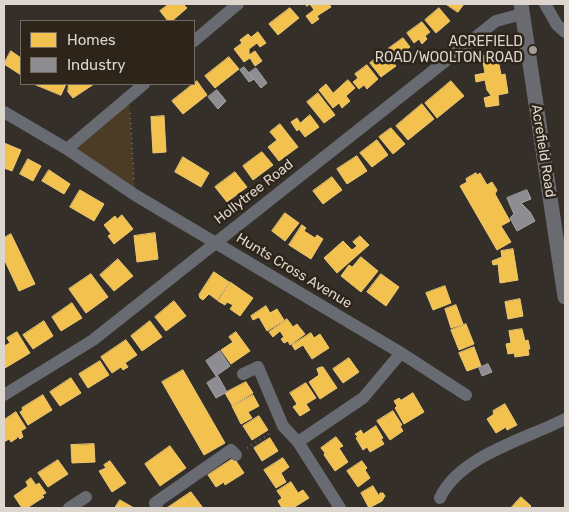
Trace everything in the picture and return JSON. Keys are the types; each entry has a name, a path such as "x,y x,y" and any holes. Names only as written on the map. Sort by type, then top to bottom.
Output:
{"main road":[{"name":"Acrefield Road","path":"521,9 565,298"}],"street":[{"path":"195,40 238,4"},
{"path":"545,4 551,18 565,32"},
{"name":"Hollytree Road","path":"4,395 93,340 496,21 521,9"},
{"path":"67,149 143,85"},
{"name":"Hunts Cross Avenue","path":"4,112 67,149 135,195 401,353 466,395"},
{"path":"298,442 363,398 401,353"},
{"path":"243,374 256,361 283,426 298,442 340,508"},
{"path":"440,498 450,480 467,466 565,419"},
{"path":"156,508 155,503 231,450 236,455"},
{"path":"69,508 86,497"}],"path":[{"path":"129,96 135,195"},
{"path":"236,455 283,426"}],"shaded area":[{"path":"129,96 135,195 67,149"}],"building: Homes":[{"path":"169,4 183,4 187,8 173,20 167,20 160,11"},
{"path":"310,4 329,4 331,7 317,16 319,19 312,24 306,16 314,10"},
{"path":"446,4 464,4 458,12"},
{"path":"290,8 299,18 278,35 269,24"},
{"path":"439,8 450,21 436,33 425,20"},
{"path":"422,22 430,32 425,36 427,39 422,44 419,39 414,43 407,33"},
{"path":"258,32 266,43 260,47 257,43 249,49 249,55 255,51 262,61 255,66 250,58 244,62 234,49 242,43 240,40 248,34 251,37"},
{"path":"403,38 410,47 405,51 408,55 403,60 401,56 396,60 388,49"},
{"path":"11,51 20,57 20,74 4,64"},
{"path":"385,52 396,66 381,77 370,63"},
{"path":"497,53 501,75 505,74 508,93 498,95 499,105 486,107 484,98 491,96 487,90 485,80 476,82 475,75 485,73 482,56"},
{"path":"229,57 239,69 215,88 205,76"},
{"path":"367,65 378,79 367,89 364,85 359,89 353,82 358,78 355,74"},
{"path":"348,80 355,88 346,96 350,101 342,108 339,103 333,108 319,90 326,84 333,93"},
{"path":"197,81 207,95 183,114 172,101 192,85 195,85"},
{"path":"451,81 464,96 437,118 425,103"},
{"path":"36,85 66,85 61,95"},
{"path":"69,85 92,85 73,98 68,92"},
{"path":"318,93 335,115 324,123 307,102"},
{"path":"422,104 434,119 408,140 396,126"},
{"path":"310,115 319,127 305,137 299,129 297,131 291,122 297,118 300,123"},
{"path":"164,116 166,152 153,153 151,117"},
{"path":"280,124 298,147 279,161 268,147 277,140 270,132"},
{"path":"391,128 405,144 393,154 379,137"},
{"path":"377,140 388,155 372,167 360,153"},
{"path":"4,143 21,150 12,171 4,168"},
{"path":"262,152 273,165 253,180 243,166"},
{"path":"357,156 367,171 347,184 337,169"},
{"path":"183,157 209,173 201,187 175,172"},
{"path":"28,159 41,166 33,181 20,174"},
{"path":"49,170 70,184 64,194 42,181"},
{"path":"235,172 247,187 227,202 215,187"},
{"path":"476,173 477,175 480,173 487,185 492,182 497,190 495,194 510,221 501,226 511,242 497,250 460,186 467,182 466,179"},
{"path":"332,177 342,190 323,204 313,191"},
{"path":"80,190 104,204 94,221 70,207"},
{"path":"285,213 299,223 285,241 272,231"},
{"path":"122,215 133,229 114,244 108,236 111,234 104,225 115,216 117,219"},
{"path":"302,225 306,228 304,231 315,238 317,235 323,239 311,259 289,245"},
{"path":"155,233 158,259 137,262 134,236"},
{"path":"11,234 35,284 19,291 4,259 4,238"},
{"path":"360,236 369,245 337,273 324,258 343,241 352,250 357,246 353,242"},
{"path":"513,249 518,280 500,283 498,264 493,265 492,261 502,257 501,251"},
{"path":"361,257 378,271 361,292 341,276 349,265 352,267"},
{"path":"118,259 133,276 114,291 100,275"},
{"path":"214,272 229,282 217,300 209,294 203,300 199,295"},
{"path":"91,274 108,297 86,313 69,289"},
{"path":"381,274 399,287 386,306 367,292"},
{"path":"230,282 253,298 240,316 230,309 233,305 227,302 225,305 218,301"},
{"path":"445,286 451,303 433,310 426,293"},
{"path":"520,299 523,316 508,319 505,302"},
{"path":"174,301 186,316 166,331 155,317"},
{"path":"72,303 82,318 61,331 52,317"},
{"path":"456,305 463,324 451,328 445,309"},
{"path":"266,306 270,313 277,309 284,320 267,331 259,317 253,320 251,316"},
{"path":"287,319 293,327 297,324 305,334 290,345 288,341 284,343 281,339 284,337 280,331 273,337 269,332"},
{"path":"44,321 53,336 33,349 23,335"},
{"path":"150,321 162,337 142,351 131,336"},
{"path":"466,324 474,344 459,350 451,330"},
{"path":"522,329 525,341 528,340 529,355 515,357 514,353 508,354 506,344 511,343 509,331"},
{"path":"17,332 30,353 5,368 4,346 10,343 7,338"},
{"path":"236,332 250,351 231,364 221,350 233,342 229,337"},
{"path":"311,333 314,338 320,334 329,348 312,359 303,345 295,350 292,345"},
{"path":"126,340 137,355 125,363 128,367 123,370 121,367 112,373 101,357"},
{"path":"474,347 481,366 467,371 459,353"},
{"path":"349,358 359,372 343,383 333,369"},
{"path":"100,361 109,375 88,388 79,374"},
{"path":"323,367 337,388 320,399 309,382 319,375 317,369"},
{"path":"183,370 225,443 204,455 162,382"},
{"path":"71,378 81,393 60,406 50,392"},
{"path":"246,382 253,393 232,405 225,393"},
{"path":"306,383 316,398 306,404 310,410 300,416 293,407 297,404 290,393"},
{"path":"413,393 424,412 404,424 395,408 397,406 394,401 399,398 401,400"},
{"path":"43,395 52,410 28,425 20,412 23,410 22,408"},
{"path":"253,395 259,406 248,412 252,418 241,424 232,406"},
{"path":"505,404 517,425 507,430 506,427 496,433 487,419 494,414 493,411"},
{"path":"393,411 402,425 400,426 403,431 390,440 377,421"},
{"path":"16,412 26,428 21,431 23,437 20,439 15,434 17,438 11,442 9,439 4,442 4,420"},
{"path":"259,416 268,430 252,440 243,426"},
{"path":"376,426 383,438 381,439 384,444 370,452 367,447 363,450 355,434 361,430 363,434"},
{"path":"336,437 343,446 339,448 348,462 335,471 321,448"},
{"path":"270,438 278,451 262,461 254,448"},
{"path":"94,444 95,462 72,463 71,445"},
{"path":"170,446 186,468 160,486 145,464"},
{"path":"234,458 244,473 225,485 224,482 216,487 208,475"},
{"path":"283,458 289,467 281,473 286,482 276,488 264,470"},
{"path":"58,460 68,474 48,487 38,473"},
{"path":"110,461 126,483 112,492 99,471 106,468 104,465"},
{"path":"362,461 367,468 365,470 370,478 358,487 347,471"},
{"path":"31,478 36,485 39,483 46,493 42,495 44,497 27,508 22,508 14,496 28,486 26,482"},
{"path":"291,482 298,493 303,490 309,498 293,508 282,508 278,501 282,498 277,491"},
{"path":"373,486 379,496 380,493 383,493 385,496 382,501 369,508 361,493"},
{"path":"191,492 203,508 167,508"},
{"path":"521,497 531,506 529,508 511,508"},
{"path":"120,500 134,508 115,508"}],"building: Industry":[{"path":"244,67 254,79 249,82 240,70"},
{"path":"256,68 267,83 261,88 249,73"},
{"path":"217,90 226,101 218,109 208,97"},
{"path":"527,190 531,199 521,203 530,212 535,221 517,231 510,218 514,214 507,198"},
{"path":"220,351 230,366 216,376 206,361"},
{"path":"488,364 492,372 482,376 479,368"},
{"path":"218,376 227,392 216,398 207,383"}],"place":[{"name":"ACREFIELD ROAD/WOOLTON ROAD","path":"533,50"}]}
